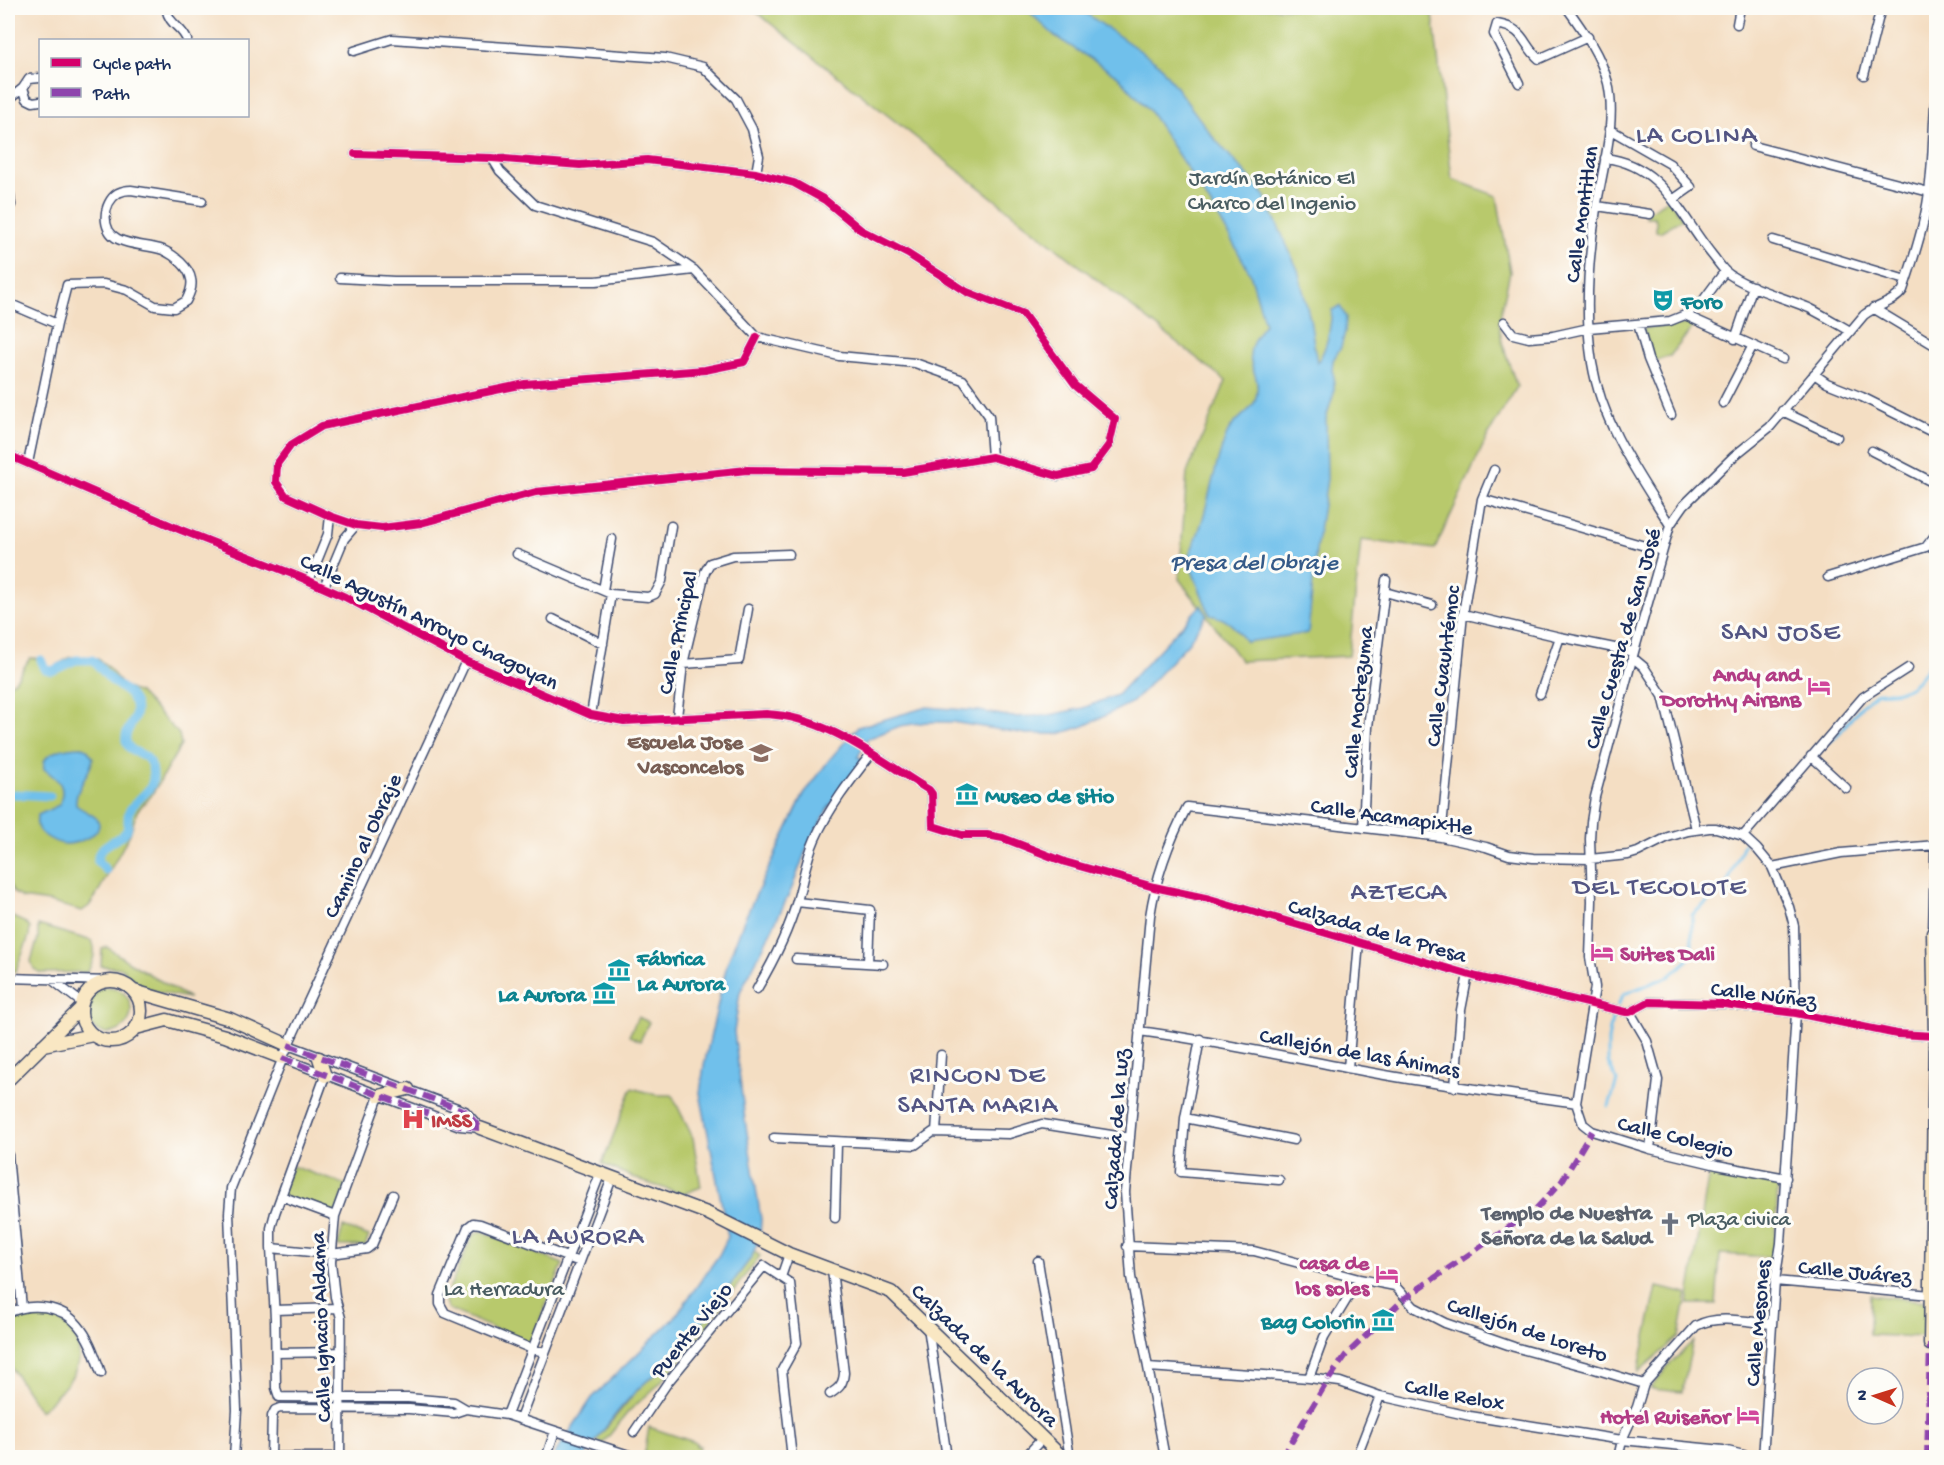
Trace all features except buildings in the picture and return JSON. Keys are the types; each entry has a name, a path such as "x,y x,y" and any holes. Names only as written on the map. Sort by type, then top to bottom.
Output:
{"main road":[{"path":"1933,1344 1930,1295 1936,1036 1935,933"},
{"path":"8,1080 82,1006 88,992 98,984 110,981 123,983 134,991 230,1019 288,1045"},
{"path":"82,1006 86,1028 93,1035 104,1040 116,1041 127,1036 136,1028 141,1016 140,1003 134,991"},
{"path":"136,1028 167,1020 225,1036 282,1058"},
{"path":"225,1036 235,1032 280,1047 288,1045"},
{"path":"41,1045 93,1035"},
{"path":"319,1058 325,1076"},
{"path":"379,1096 408,1089"},
{"name":"Calzada de la Aurora","path":"480,1128 710,1215 789,1254 891,1292 1063,1458"}],"street":[{"path":"166,8 168,18 187,39"},
{"name":"Calle Montitlan","path":"1567,8 1588,37 1607,82 1610,101 1609,129 1588,267 1588,328 1594,373 1610,423 1623,451 1670,525"},
{"path":"1737,24 1740,8"},
{"path":"1864,75 1881,8"},
{"path":"1519,83 1494,34 1497,24 1511,26 1525,39 1539,59 1588,37"},
{"path":"354,51 392,39 665,58 703,67 736,99 752,129 759,156 756,173"},
{"path":"8,100 23,88 29,79 39,78"},
{"path":"23,88 27,99 33,102 39,101"},
{"name":"Calle Cuesta de San José","path":"1576,1102 1595,987 1590,957 1592,911 1589,859 1595,797 1670,525 1684,505 1734,456 1770,427 1850,331 1873,308 1898,297 1920,240 1929,192 1936,95"},
{"path":"1609,129 1670,164 1691,187 1674,199"},
{"path":"1754,146 1929,192"},
{"path":"355,154 492,158 580,165 647,160 756,173 794,183 825,200 861,230 908,254 967,292 1023,314 1075,384 1115,419 1109,445 1091,469 1058,476 992,457 903,472 747,470 536,492 421,523 382,528 356,525 330,516 286,496 276,482 277,464 291,445 322,426 525,384 705,370 744,362 757,337"},
{"path":"492,158 500,171 535,205 653,242 694,270 757,337 839,356 915,363 963,380 989,416 992,457"},
{"path":"1605,158 1619,159 1634,166 1666,189 1725,271 1753,286 1811,309 1850,331"},
{"path":"8,179 11,205 8,208"},
{"path":"28,463 67,285 104,284 127,290 155,306 174,308 186,301 191,290 191,278 184,266 164,250 118,240 110,233 105,223 106,210 112,198 119,192 131,190 202,201"},
{"path":"1596,206 1650,214"},
{"path":"1773,240 1906,280"},
{"path":"340,278 393,281 596,281 694,270"},
{"path":"1504,322 1514,334 1529,338 1553,336 1588,328 1670,321 1685,315 1701,302 1725,271"},
{"path":"1735,339 1753,286"},
{"path":"8,303 57,324"},
{"path":"1873,308 1936,346"},
{"path":"1685,315 1783,360"},
{"path":"1638,324 1647,359 1671,415"},
{"path":"1723,402 1752,347"},
{"path":"1814,374 1827,383 1862,397 1936,434"},
{"path":"1782,411 1837,437"},
{"path":"1872,451 1936,484"},
{"name":"Calle Agustín Arroyo Chagoyan","path":"8,455 181,530 309,581 466,661 591,715 624,721 778,714 818,725 843,735 929,790 932,794 933,826"},
{"name":"Calle Cuauhtémoc","path":"1441,837 1463,614 1482,499 1494,470"},
{"path":"1482,499 1662,552"},
{"path":"309,581 328,534 330,516"},
{"path":"324,588 344,540 356,525"},
{"path":"517,554 607,592 648,597 655,594 662,581 671,526"},
{"path":"1828,577 1926,547 1936,534"},
{"path":"591,715 603,644 612,539"},
{"name":"Calle Principal","path":"676,717 683,664 705,572 710,563 733,556 789,554"},
{"name":"Calle Moctezuma","path":"1363,828 1368,727 1386,580"},
{"path":"1385,592 1432,605"},
{"path":"683,664 739,660 748,609"},
{"path":"1463,614 1633,655 1644,667 1662,696 1696,829"},
{"path":"553,619 603,644"},
{"path":"1540,694 1560,638"},
{"name":"Camino al Obraje","path":"234,1458 237,1410 229,1199 231,1188 282,1058 466,661"},
{"path":"1743,836 1863,697 1908,668"},
{"path":"757,989 775,958 797,902 802,876 814,840 842,792 869,753"},
{"path":"1811,756 1846,788"},
{"name":"Calle Acamapixtle","path":"1187,807 1441,837 1486,847 1509,855 1533,858 1589,859 1638,852 1668,837 1696,829 1716,828 1743,836"},
{"name":"Calzada de la Luz","path":"1165,1458 1131,1277 1125,1192 1154,887 1172,836 1187,807"},
{"path":"1935,933 1936,816"},
{"name":"Calzada de la Presa","path":"933,826 962,834 1003,838 1065,862 1154,887 1210,900 1468,974 1592,1003"},
{"name":"Calle Mesones","path":"1743,836 1772,867 1789,907 1794,927 1796,1013 1786,1178 1781,1243 1775,1281 1763,1458"},
{"path":"1772,867 1841,853 1936,844"},
{"path":"797,902 870,910 868,963"},
{"path":"1348,1068 1359,942"},
{"path":"796,959 883,964"},
{"path":"1455,1087 1461,1011 1468,974"},
{"path":"8,978 110,981"},
{"path":"51,979 82,1006"},
{"name":"Calle Núñez","path":"1630,1012 1649,1002 1674,1001 1750,1006 1796,1013 1897,1035 1936,1036"},
{"path":"1592,1003 1630,1012 1647,1041 1658,1080 1650,1149"},
{"name":"Callejón de las Ánimas","path":"1139,1030 1200,1039 1455,1087 1576,1102"},
{"path":"1200,1039 1185,1118 1181,1172 1279,1180"},
{"path":"288,1045 465,1111 480,1128"},
{"path":"936,1132 940,1055"},
{"path":"282,1058 460,1126 480,1128"},
{"path":"325,1076 271,1228 276,1388 279,1397 418,1399 454,1402 466,1409 507,1415 638,1458"},
{"name":"Calle Ignacio Aldama","path":"340,1457 341,1318 335,1297 331,1254 334,1216 379,1096"},
{"name":"Calle Colegio","path":"1576,1102 1583,1125 1592,1131 1650,1149 1786,1178"},
{"path":"1185,1118 1294,1140"},
{"path":"774,1138 915,1146 936,1132 1010,1134 1042,1124 1050,1124 1130,1138"},
{"path":"835,1218 837,1143"},
{"path":"8,1155 22,1308"},
{"path":"507,1415 567,1257 606,1176"},
{"path":"520,1419 580,1262 606,1176"},
{"path":"271,1248 331,1254 368,1249 372,1245 393,1195"},
{"path":"281,1196 334,1216"},
{"path":"545,1352 445,1313 440,1304 440,1295 468,1227 472,1223 580,1262"},
{"name":"Callejón de Loreto","path":"1128,1246 1254,1251 1359,1279 1395,1286 1414,1307 1445,1323 1514,1347 1644,1384"},
{"path":"789,1254 781,1276 790,1283 797,1343 782,1370 792,1458"},
{"path":"1038,1260 1070,1458"},
{"name":"Puente Viejo","path":"634,1432 668,1382 764,1266 781,1276"},
{"path":"830,1394 839,1388 844,1373 832,1270"},
{"path":"1309,1378 1324,1337 1359,1279"},
{"name":"Calle Juárez","path":"1775,1281 1930,1295"},
{"path":"8,1313 22,1308 42,1307 62,1312 78,1325 91,1346 101,1373"},
{"path":"275,1310 338,1308"},
{"path":"1618,1458 1622,1440 1637,1407 1644,1384 1689,1333 1702,1322 1728,1320 1772,1324"},
{"path":"928,1327 947,1458"},
{"path":"276,1353 341,1352"},
{"name":"Calle Relox","path":"1148,1366 1340,1382 1380,1396 1470,1416 1622,1440 1724,1450 1756,1458"},
{"path":"1356,1458 1380,1396"},
{"path":"417,1409 418,1399"},
{"path":"340,1457 271,1457 271,1423 275,1410 280,1408 417,1409 454,1413 466,1409"},
{"path":"546,1458 555,1431"},
{"path":"1024,1458 1042,1438"}],"green space":[{"name":"Jardín Botánico El Charco del Ingenio","path":"751,8 1434,8 1452,179 1497,196 1510,272 1499,322 1502,342 1517,387 1488,435 1435,549 1361,540 1349,656 1241,661 1179,579 1187,473 1226,381"},
{"path":"1669,198 1682,219 1660,232 1656,231 1654,217 1646,217 1649,211"},
{"path":"1691,321 1696,323 1670,356 1654,361 1643,328 1681,325"},
{"path":"71,657 90,657 102,661 120,682 138,692 179,734 181,745 151,796 137,811 130,834 96,896 82,911 49,902 22,898 14,893 8,882 8,685 15,681 30,658 40,659 51,668"},
{"path":"8,915 26,923 30,928 16,971 8,971 8,948 13,943 8,933"},
{"path":"38,925 92,941 94,957 87,972 41,973 34,969 31,961 38,938"},
{"path":"107,947 189,998 144,987 122,968 101,966 102,949"},
{"path":"108,987 117,988 124,994 130,1001 130,1019 124,1026 117,1032 108,1033 99,1032 92,1026 86,1019 85,1010 86,1001 92,994 99,988"},
{"path":"638,1017 649,1022 640,1041 629,1036"},
{"path":"632,1088 656,1095 672,1095 693,1138 701,1187 683,1194 644,1182 602,1164"},
{"path":"292,1166 346,1185 335,1216 281,1196"},
{"name":"Plaza civica","path":"1709,1171 1778,1182 1774,1257 1720,1254 1716,1304 1688,1304"},
{"path":"343,1227 369,1236 365,1246 338,1246"},
{"name":"La Herradura","path":"481,1231 563,1264 530,1344 448,1309 444,1300 473,1235"},
{"path":"753,1251 760,1256 681,1360 629,1411 603,1443 596,1440"},
{"path":"1657,1287 1687,1294 1679,1337 1638,1372"},
{"path":"1870,1295 1925,1301 1924,1337 1869,1335"},
{"path":"38,1313 48,1315 65,1325 72,1333 79,1350 72,1377 40,1411 8,1363 8,1324 26,1315"},
{"path":"1693,1341 1682,1392 1650,1389 1670,1364"},
{"path":"649,1427 697,1443 696,1446 700,1446 698,1452 701,1453 701,1457 644,1457"}],"water":[{"name":"Presa del Obraje","path":"1025,8 1078,8 1158,63 1213,137 1263,193 1298,270 1310,319 1317,363 1326,344 1332,310 1340,306 1346,317 1341,347 1333,360 1334,393 1326,418 1327,479 1316,550 1308,633 1246,642 1231,624 1210,615 1187,558 1205,512 1217,463 1228,432 1255,401 1257,381 1250,357 1251,348 1265,324 1250,273 1216,213 1149,110 1118,76 1056,37"},
{"path":"1201,605 1207,614 1189,642 1133,702 1084,726 1059,734 1026,734 952,722 927,722 900,726 867,739 858,757 863,760 827,810 806,850 792,888 740,992 734,1032 761,1219 760,1237 751,1258 671,1364 645,1382 612,1418 585,1457 552,1458 592,1398 675,1317 719,1255 728,1237 700,1093 704,1065 727,964 744,920 803,796 829,760 858,727 927,707 979,711 1013,717 1050,715 1083,708 1117,695"},
{"path":"82,747 87,749 93,758 78,793 76,805 96,818 99,823 95,833 90,837 66,844 52,840 44,835 37,826 38,815 59,805 62,793 57,780 44,769 44,763 46,758 56,751"}],"waterway":[{"path":"1828,743 1837,736 1863,704 1878,692 1900,691 1914,684 1936,654"},
{"path":"41,660 45,669 52,671 76,660 92,660 133,699 135,704 135,716 126,734 126,741 132,750 148,760 153,780 151,786 129,812 127,830 105,846 98,856 98,862 106,870"},
{"path":"14,794 50,796"},
{"path":"1618,1005 1624,994 1670,976 1692,956 1692,915 1726,886 1744,844"},
{"path":"1609,1106 1617,1081 1608,1062 1608,1040 1613,1014"}],"marked path":[{"path":"288,1045 465,1111 480,1128"},
{"path":"282,1058 460,1126 480,1128"},
{"path":"1329,1379 1346,1355 1405,1298 1536,1209 1562,1181 1592,1131"},
{"path":"1927,1458 1930,1344"},
{"path":"1282,1458 1328,1380"}],"cycle path":[{"path":"355,154 492,158 580,165 647,160 756,173 794,183 825,200 861,230 908,254 967,292 1023,314 1075,385 1115,419 1109,445 1091,469 1058,476 992,457 903,472 747,470 536,492 421,523 382,528 356,525 330,516 286,496 276,482 277,464 291,445 322,426 525,384 705,370 744,362 757,337"},
{"path":"8,455 181,530 345,597 466,661 591,715 624,721 766,714 789,717 831,731 929,790 932,794 933,826 962,835 987,835 1003,838 1065,862 1154,887 1210,899 1477,977 1626,1012 1649,1002 1724,1004 1796,1013 1897,1034 1936,1036"}],"place":[{"name":"Foro","path":"1663,300"},
{"name":"Andy and Dorothy AirBnB","path":"1819,686"},
{"name":"Escuela Jose Vasconcelos","path":"761,753"},
{"name":"Museo de sitio","path":"967,794"},
{"name":"Suites Dali","path":"1602,952"},
{"name":"Fábrica La Aurora","path":"619,970"},
{"name":"La Aurora","path":"604,993"},
{"name":"IMSS","path":"413,1119"},
{"name":"Templo de Nuestra Señora de la Salud","path":"1670,1224"},
{"name":"casa de los soles","path":"1387,1274"},
{"name":"Bag Colorin","path":"1383,1320"},
{"name":"Hotel Ruiseñor","path":"1748,1415"}],"district":[{"name":"LA COLINA","path":"1697,133"},
{"name":"SAN JOSE","path":"1781,630"},
{"name":"DEL TECOLOTE","path":"1660,885"},
{"name":"AZTECA","path":"1399,890"},
{"name":"RINCON DE SANTA MARIA","path":"978,1088"},
{"name":"LA AURORA","path":"578,1234"}]}
